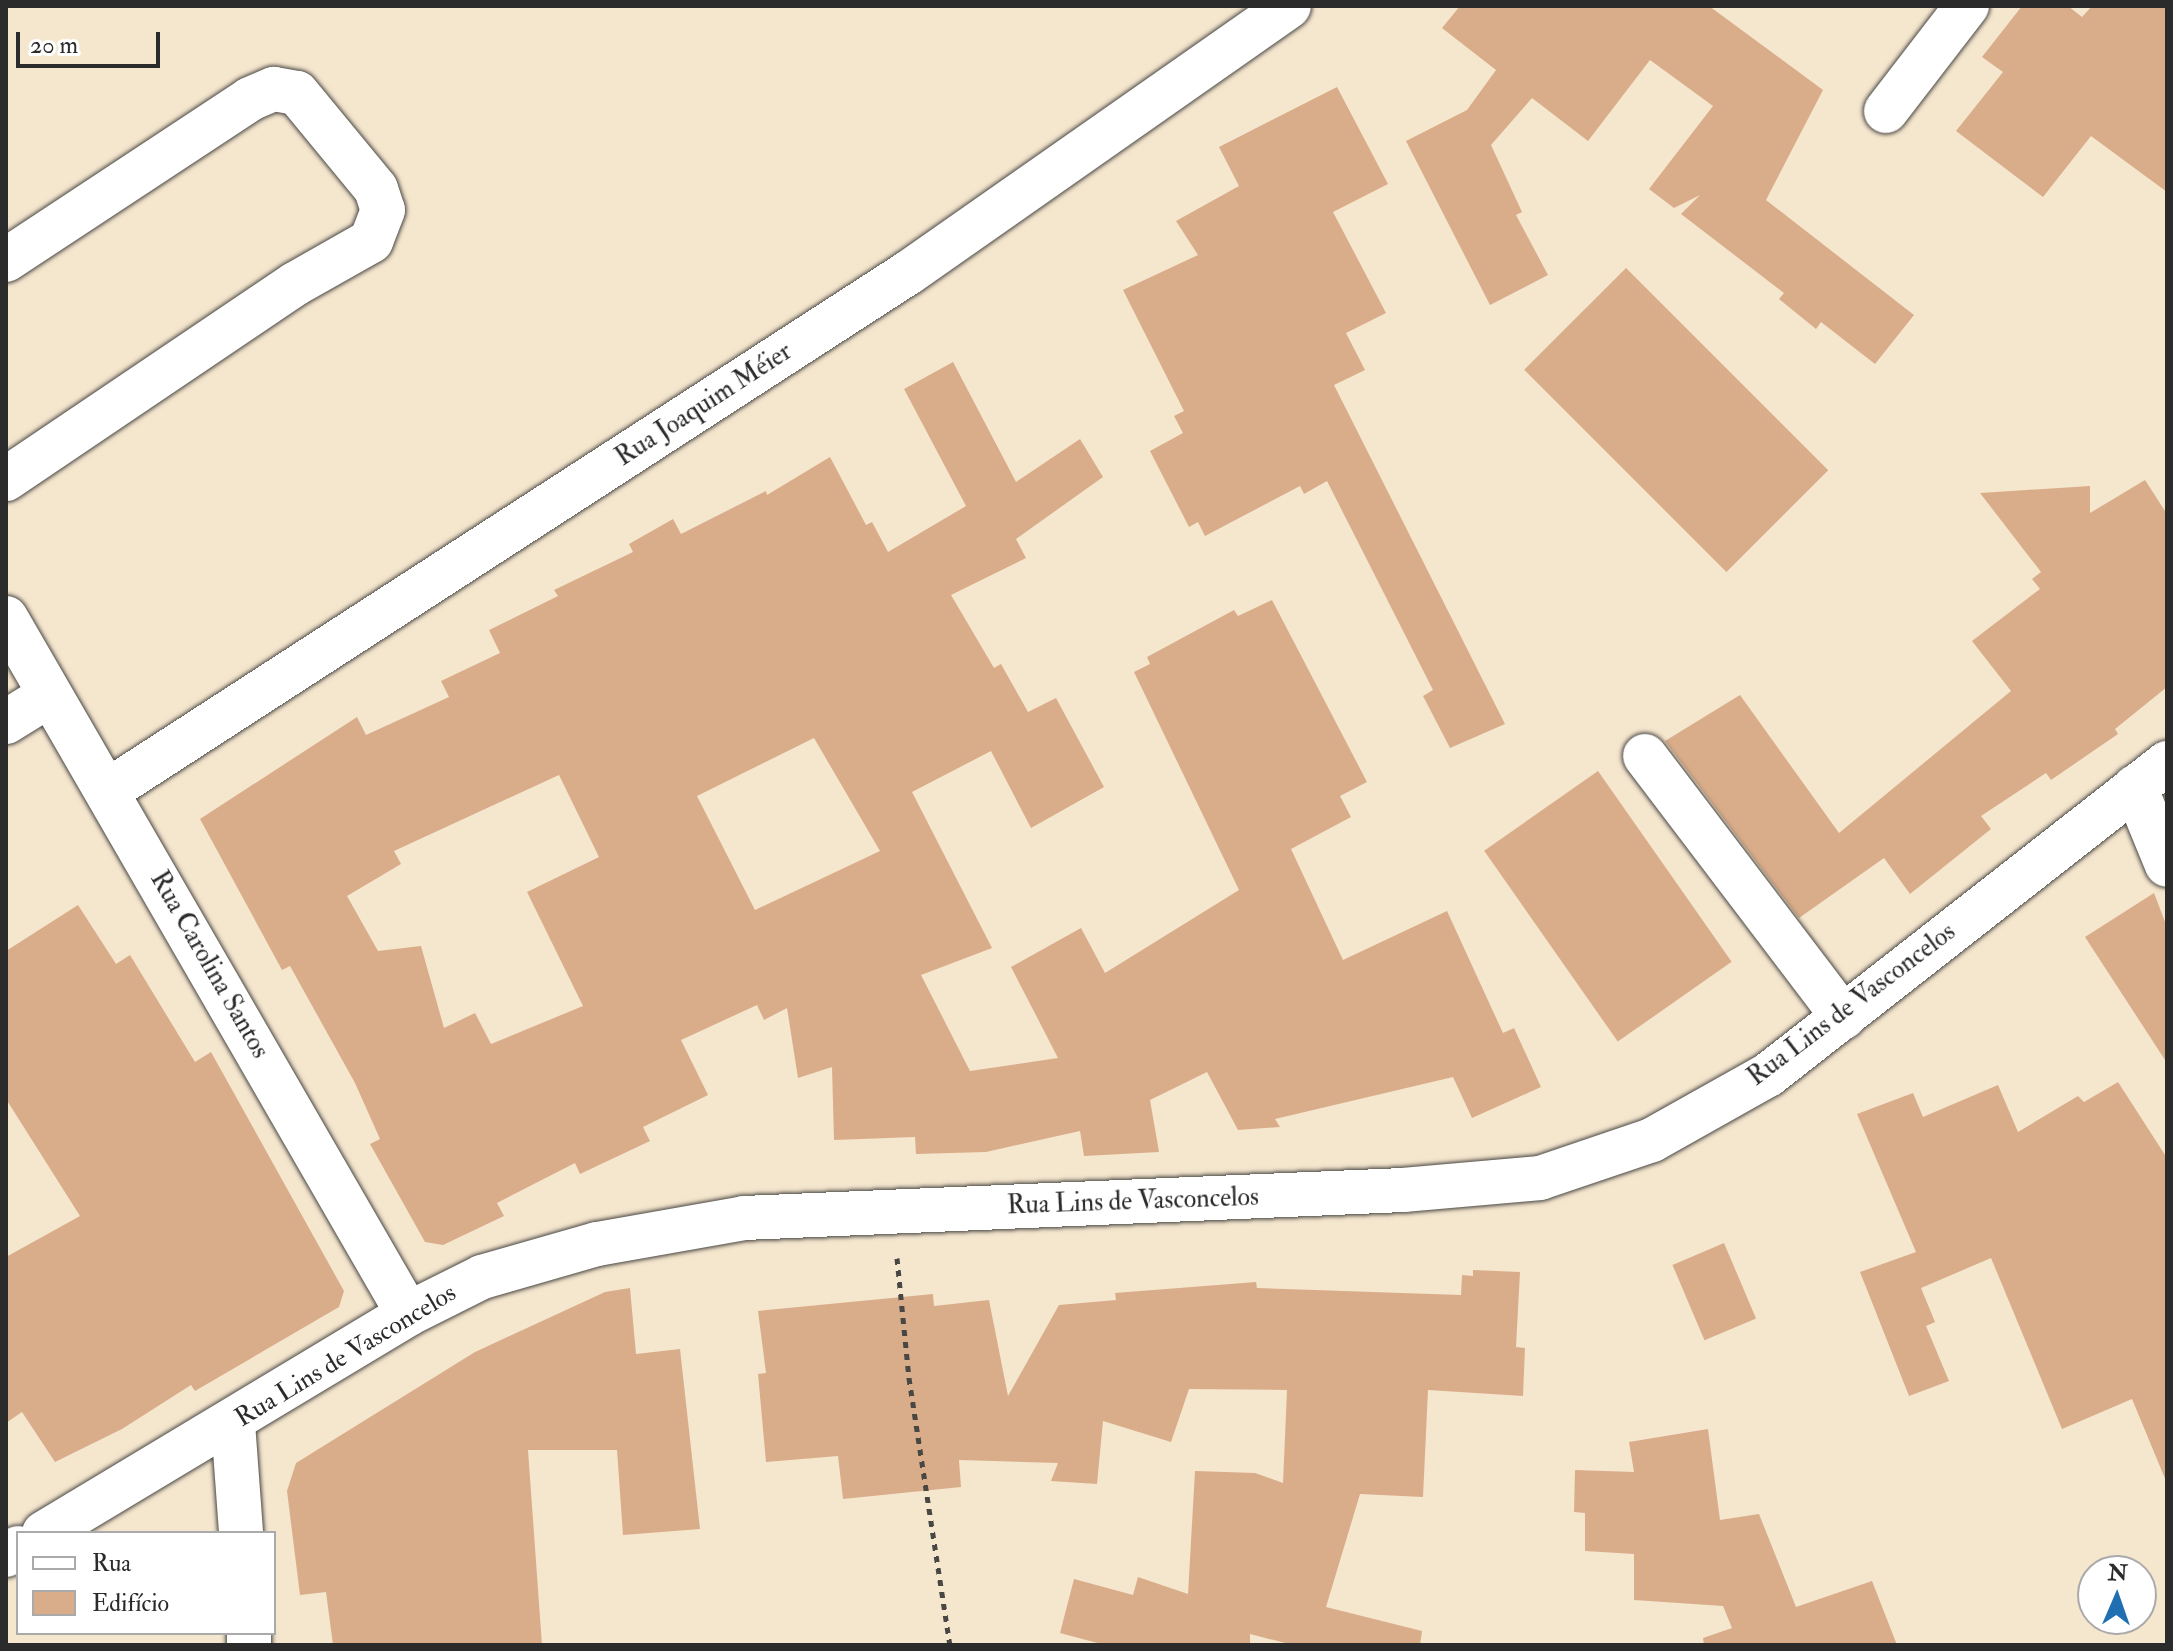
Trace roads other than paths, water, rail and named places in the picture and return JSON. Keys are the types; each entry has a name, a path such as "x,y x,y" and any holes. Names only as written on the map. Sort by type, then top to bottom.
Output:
{"street":[{"name":"Rua Joaquim Méier","path":"109,790 908,273 1289,6"},
{"path":"1886,111 1967,6"},
{"path":"6,260 250,99 274,89 297,93 376,189 383,210 371,241 295,284 6,479"},
{"name":"Rua Carolina Santos","path":"6,618 48,696 109,790 408,1314"},
{"path":"6,722 48,696"},
{"path":"1645,756 1843,1017"},
{"path":"2151,775 2167,865"},
{"name":"Rua Lins de Vasconcelos","path":"47,1531 233,1423 408,1314 482,1277 597,1244 744,1218 1403,1190 1540,1178 1652,1140 1768,1075 2151,775"},
{"path":"233,1423 241,1531"}]}
